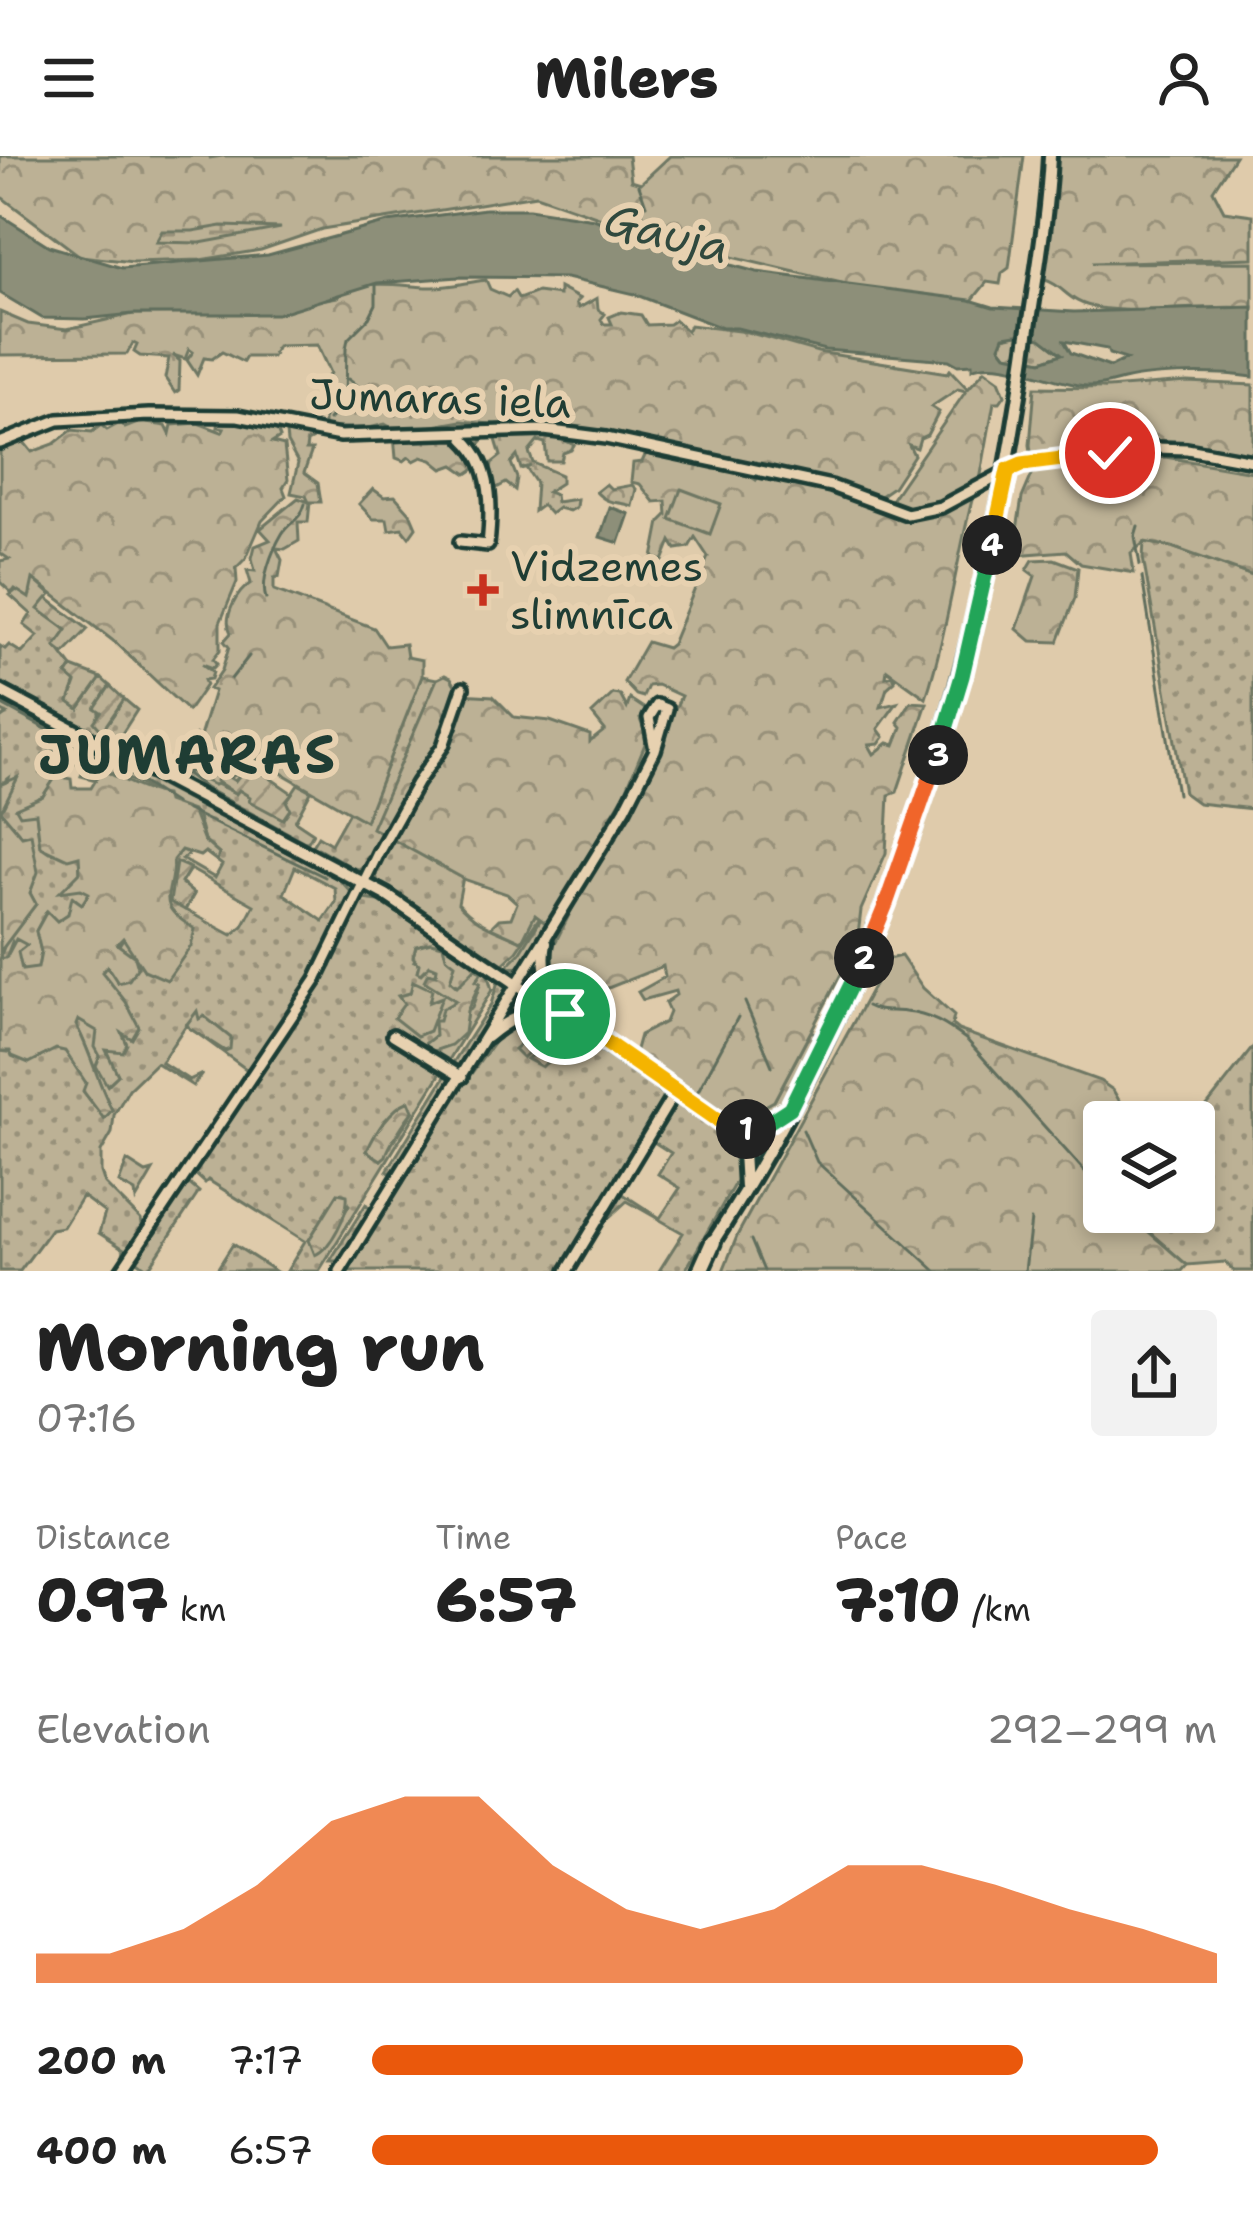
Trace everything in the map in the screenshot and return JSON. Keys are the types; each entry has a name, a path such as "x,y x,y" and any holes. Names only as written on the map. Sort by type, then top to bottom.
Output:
{"highway":[{"path":"697,1271 713,1242"}],"main road":[{"path":"713,1242 790,1108 866,952 922,805 962,676 1008,470 1050,156"},
{"path":"0,691 364,883 565,1014 726,1126 742,1152 745,1190"},
{"path":"546,943 545,970 553,995 585,1028"},
{"path":"487,1036 534,1010 565,1014"},
{"path":"726,1126 754,1129 790,1108"}],"street":[{"name":"Jumaras iela","path":"0,443 58,420 149,415 238,416 340,436 544,430 662,449 831,486 907,514 941,507 1022,464 1155,448 1253,461"},
{"path":"460,542 488,545 493,497 464,439"},
{"path":"121,1271 306,996 417,783 443,746 463,688"},
{"path":"340,1271 626,809 655,750 668,709"},
{"path":"393,1035 462,1077"},
{"path":"567,1271 675,1091"}],"green space":[{"path":"0,156 628,156 631,180 641,183 670,156 1024,156 1009,268 1002,273 1000,284 987,282 970,303 850,285 673,243 536,195 322,229 261,250 200,260 133,262 80,256 0,196"},
{"path":"1055,156 1235,156 1213,190 1224,211 1253,215 1253,258 1092,263 1253,262 1253,308 1099,308 1079,302 1042,279"},
{"path":"281,228 200,243 156,242 162,231"},
{"path":"486,280 490,289 508,297 514,291 519,299 537,292 559,295 559,288 580,299 579,308 597,298 604,324 612,324 609,317 621,312 641,315 647,325 675,320 687,331 690,325 747,332 818,352 950,370 968,389 985,370 999,380 1005,395 994,402 980,480 925,508 889,503 966,391 958,389 931,407 939,412 927,435 920,438 917,448 909,445 914,455 893,487 877,498 822,479 725,462 659,447 658,442 656,446 570,430 562,424 549,433 574,445 561,461 547,461 545,443 538,441 529,452 533,463 561,475 561,483 547,492 555,495 556,502 577,499 576,507 569,511 558,508 550,514 542,505 534,511 536,483 526,468 531,466 521,469 517,456 511,463 517,478 515,490 506,483 487,493 481,490 485,470 491,470 501,456 494,433 499,425 462,421 399,432 385,424 365,429 324,427 324,415 313,418 309,414 311,404 325,401 330,373 317,345 277,346 272,357 246,357 243,362 222,352 204,358 197,375 187,360 193,352 189,349 185,359 173,355 180,361 175,393 165,378 169,358 140,356 133,343 127,354 0,355 0,312 28,324 67,329 133,314 248,313 337,297 370,285 437,287"},
{"path":"1022,333 1041,338 1062,354 1042,361 1006,354 1000,346 1004,337"},
{"path":"1187,382 1253,385 1253,464 1161,451 1033,464 1035,387"},
{"path":"219,419 277,430 280,438 272,443 284,446 288,480 283,488 286,496 262,521 246,558 236,568 237,582 220,623 220,650 213,659 217,664 213,668 202,664 213,672 211,679 204,680 206,685 188,711 112,640 33,579 29,598 15,589 12,593 0,582 0,561 9,559 0,553 0,446 20,437 32,452 72,430 92,432 101,425 107,430 120,423 125,428 140,422 166,426 170,434 172,425 198,423 222,432"},
{"path":"484,426 490,432 474,450 473,459 479,466 467,474 454,465 443,469 422,457 414,461 396,458 394,436"},
{"path":"304,429 311,440 306,450 312,450 304,473 318,483 321,502 310,502 308,522 298,522 299,541 276,548 282,560 274,590 374,628 386,646 405,644 407,657 422,660 422,676 365,821 250,755 237,761 240,773 214,785 195,776 192,763 214,691 209,689 229,647 224,641 231,633 230,613 251,583 247,570 255,571 255,546 270,540 260,529 298,498 309,502 306,496 291,493 298,463 286,433"},
{"path":"648,449 720,464 756,480 760,474 832,487 899,515 942,510 973,496 926,698 887,670 886,677 893,675 895,681 887,688 881,707 897,703 878,729 884,737 879,744 869,745 874,754 888,743 895,745 902,727 898,722 911,702 927,703 897,792 889,795 886,853 861,910 857,944 774,1101 747,1114 702,1103 635,1053 640,1035 665,1022 669,1012 665,1003 676,995 675,991 643,1000 638,992 665,977 663,966 603,990 546,961 593,867 627,813 681,696 657,685 648,686 643,697 624,682 647,642 667,648 672,644 708,557 695,537 689,547 676,549 671,541 663,561 653,558 660,522 667,515 666,501 654,502 640,484 631,482 633,463 642,462"},
{"path":"1165,457 1253,472 1253,576 1145,542 1131,553 1134,573 1081,564 1066,551 1013,555 1022,498 1034,470"},
{"path":"606,484 611,489 632,485 636,489 632,506 600,496 596,492"},
{"path":"373,489 384,497 395,496 410,513 416,527 409,537 402,528 389,530 387,519 373,519 359,504"},
{"path":"681,489 721,504 710,534 670,519"},
{"path":"1144,542 1253,576 1253,809 1198,803 1184,793"},
{"path":"1054,559 1078,568 1075,598 1058,642 1031,641 1017,629 1035,576 1027,570 1033,560"},
{"path":"32,578 51,595 39,609 67,630 56,646 72,667 67,675 76,682 69,701 79,709 101,678 110,686 100,707 103,730 124,699 137,710 123,732 167,761 235,793 239,790 283,818 286,802 298,784 311,791 295,821 313,833 308,842 297,841 140,759 137,743 128,752 0,686 0,646 9,645 22,653 38,636 24,625 31,614 10,595"},
{"path":"47,598 88,629 64,654 55,647 67,630 38,609"},
{"path":"72,667 101,678 79,709 69,702 76,683 67,675"},
{"path":"445,675 460,694 493,696 514,717 550,721 590,735 590,742 605,730 592,714 613,694 620,695 627,708 630,699 647,715 640,719 647,739 625,793 547,924 535,915 522,941 491,927 499,919 511,918 517,903 507,894 466,880 372,828 437,679"},
{"path":"422,676 437,679 373,827 382,833 366,864 359,869 347,867 312,846 318,836 331,844 349,812 365,820"},
{"path":"110,686 124,699 102,731 94,722 101,712 95,708"},
{"path":"0,702 340,880 352,893 305,987 257,1065 246,1069 186,1025 161,1062 189,1080 202,1074 193,1086 156,1063 129,1089 101,1152 105,1184 143,1227 122,1260 124,1249 99,1233 105,1213 82,1196 63,1227 51,1229 20,1271 0,1271 0,1051 39,1056 56,1049 65,1051 87,1083 84,1092 104,1118 112,1110 76,1025 78,1019 97,1030 108,1085 118,1075 105,1049 120,1031 102,973 124,937 144,970 180,921 167,898 173,859 181,850 190,853 182,859 215,878 222,865 217,861 219,854 204,841 198,818 136,782 102,770 96,780 81,776 84,769 71,758 63,763 60,757 43,772 48,771 53,781 43,796 17,808 36,813 40,846 49,852 79,855 80,872 74,879 90,892 82,905 73,897 68,914 57,922 46,912 36,931 41,952 38,968 23,971 12,942 6,958 0,959 6,940 36,904 30,893 36,865 30,847 1,811 9,778 0,785 0,719 7,714 0,710","holes":["295,867 335,888 336,902 323,921 284,894","190,869 254,905 232,935 185,910 194,894 181,883"]},
{"path":"53,751 63,763 61,777 71,779 72,788 91,788 102,770 192,811 204,841 219,854 217,861 205,852 200,856 181,850 173,860 169,906 195,929 191,946 167,980 144,970 123,938 117,944 135,957 138,967 129,980 118,983 107,966 102,972 139,1027 132,1039 122,1033 127,1044 123,1052 106,1050 118,1075 107,1085 96,1066 100,1056 95,1047 97,1031 78,1020 76,1025 112,1110 104,1119 83,1091 86,1083 65,1051 56,1049 29,1063 10,1051 0,1051 0,959 6,958 16,939 27,945 18,952 22,970 38,968 41,952 36,931 47,911 57,921 68,914 72,897 82,904 89,893 81,889 60,892 80,872 79,856 68,859 40,846 36,813 20,815 16,808 43,796 53,781 48,771 42,772 43,755"},
{"path":"207,764 235,781 243,771 257,769 292,793 286,801 290,809 283,819 249,801 239,790 236,794 204,770"},
{"path":"18,777 1,811 22,836 31,834 38,872 30,893 36,904 0,952 0,785"},
{"path":"391,838 463,877 458,903 487,926 521,941 535,914 539,918 517,951 502,965 378,883 375,870"},
{"path":"176,862 190,868 181,883 194,894 185,910 170,902"},
{"path":"363,899 379,901 487,972 492,990 319,1271 287,1271 305,1241 193,1172 289,1034","holes":["431,942 452,964 450,983 461,986 475,969 475,982 480,984 460,1034 428,1053 457,1001 436,975 437,968 414,961 425,943","397,1111 413,1112 381,1160 367,1151 384,1121","338,1194 349,1205 326,1247 309,1240"]},
{"path":"552,916 525,967 505,968 541,919 547,923"},
{"path":"443,945 446,957 455,964 450,981 457,987 475,969 482,972 464,1033 451,1045 428,1053 422,1046 435,1036 434,1021 456,1001 424,981 428,973 436,975 437,968 430,965 421,974 417,972 416,946"},
{"path":"901,956 923,988 954,1016 952,1025 958,1030 1100,1081 1113,1090 1119,1101 1083,1101 1083,1233 1150,1233 1187,1265 1182,1271 723,1271 738,1234 888,959"},
{"path":"500,975 509,992 456,1070 451,1066 491,1004"},
{"path":"413,981 432,990 429,1002 442,997 429,1031 417,1036 394,1018 404,1004 398,996 410,993"},
{"path":"197,1011 199,1019 204,1016 231,1038 230,1049 225,1051 189,1028"},
{"path":"521,1017 555,1018 668,1093 612,1187 660,1218 680,1188 658,1174 671,1153 654,1142 661,1119 675,1100 730,1136 740,1174 685,1271 659,1271 683,1233 627,1201 604,1222 576,1271 347,1271 449,1104 508,1023"},
{"path":"811,1031 817,1034 785,1098 752,1123 722,1116 635,1056 724,1113 774,1101"},
{"path":"528,1037 548,1048 551,1058 542,1067 527,1059 534,1053 523,1058 514,1049"},
{"path":"1253,1047 1253,1271 1234,1271 1225,1262 1187,1265 1150,1233 1215,1233 1215,1101 1211,1101"},
{"path":"448,1072 453,1080 397,1170 390,1173 387,1171"},
{"path":"409,1101 413,1111 381,1160 367,1151 370,1144 390,1115"},
{"path":"774,1129 751,1166 740,1135"},
{"path":"127,1161 146,1173 153,1171 136,1200 135,1192 119,1183"},
{"path":"187,1182 199,1192 148,1269 135,1259"},
{"path":"338,1193 347,1195 342,1220 333,1238 315,1255 309,1240"},
{"path":"366,1204 369,1216 339,1261 330,1261"},
{"path":"233,1244 275,1271 216,1271"}],"shaded area":[{"path":"485,209 529,209 594,219 639,237 677,242 708,259 757,272 993,307 1074,312 1253,307 1253,377 1170,374 1087,386 1012,368 972,369 972,364 949,360 825,350 722,328 634,294 566,278 459,277 377,283 277,314 42,318 0,293 0,215 49,246 122,268 268,255 388,222","holes":["1022,333 1041,338 1062,354 1042,361 1006,354 1000,346 1004,336","1064,341 1107,349 1126,359 1110,367 1071,353"]},
{"path":"610,507 629,514 619,543 600,537"}],"waterway":[{"name":"Gauja","path":"639,185 646,205"},
{"name":"Gauja","path":"641,210 648,226 645,236"},
{"path":"329,420 345,401 348,339 369,318 376,304 376,284"},
{"path":"348,379 357,386 365,406 361,409"},
{"path":"316,421 327,410 333,411"},
{"path":"266,599 266,575 274,549 305,504"},
{"path":"1138,526 1140,565"},
{"path":"1142,577 1177,794"},
{"path":"231,679 249,656"},
{"path":"0,704 174,803"},
{"path":"188,772 196,735"},
{"path":"138,754 187,774 303,841"},
{"path":"187,810 325,877"},
{"path":"318,848 348,865"},
{"path":"745,1002 772,1066"},
{"path":"867,1006 930,1018 967,1040 1083,1169"},
{"path":"698,1091 738,1017"},
{"path":"803,1130 817,1162 936,1271"},
{"path":"1025,1271 1031,1220"},
{"path":"751,1240 764,1271"}],"place":[{"name":"Vidzemes slimnīca","path":"483,590"}],"district":[{"name":"JUMARAS","path":"188,754"}],"route":[{"path":"565,1014 726,1126 754,1129 790,1108 866,952 922,805 962,676 1008,470 1022,464 1110,453"}]}
